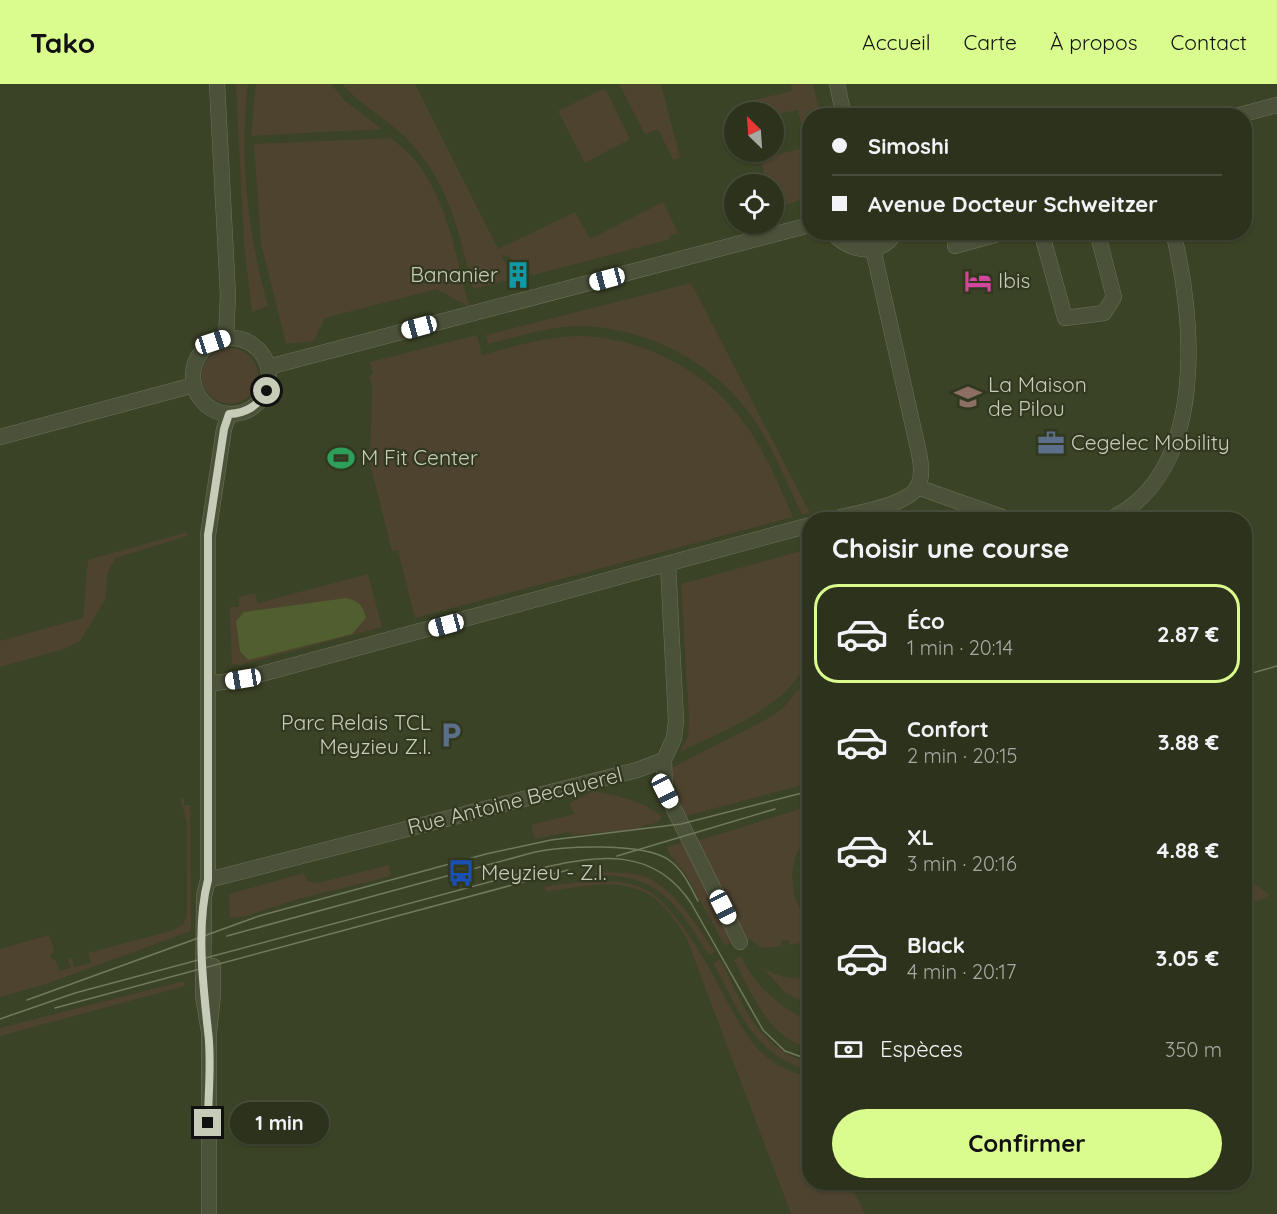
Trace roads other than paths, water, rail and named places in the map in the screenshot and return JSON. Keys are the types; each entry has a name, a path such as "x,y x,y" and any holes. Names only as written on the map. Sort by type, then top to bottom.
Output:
{"street":[{"path":"217,84 228,295 226,338"},
{"path":"837,84 842,108"},
{"path":"1252,112 1277,105"},
{"path":"268,367 802,227"},
{"path":"841,240 849,247 873,249 884,245 889,240"},
{"path":"955,246 976,240"},
{"path":"1044,240 1065,318 1104,313 1114,297 1099,240"},
{"path":"1122,512 1131,507 1146,492 1170,453 1180,430 1188,382 1189,352 1179,258 1175,240"},
{"path":"860,512 910,496 917,487 921,466 873,249"},
{"path":"226,338 248,342 264,357 268,367 267,391 251,409 241,413 229,414 210,409 197,394 194,386 193,373 200,355 213,342 226,338"},
{"path":"0,437 194,386"},
{"path":"208,1214 209,1032 203,996 204,896 208,880 208,535 224,429 229,414"},
{"path":"917,487 988,512"},
{"path":"208,684 243,679 802,527"},
{"path":"668,564 676,722 674,738 664,760 665,791 740,942"},
{"name":"Rue Antoine Becquerel","path":"208,880 637,770 664,760"}],"tram line":[{"path":"1252,673 1277,666"},
{"path":"27,1000 259,916 486,854 551,840 681,824 802,793"},
{"path":"617,856 775,809"},
{"path":"227,936 535,852 565,848 623,848 657,854 669,860 678,869 698,901"},
{"path":"0,1019 75,993 538,869 603,858 623,859 642,864 660,872 676,885 691,903 763,1030 785,1051 802,1057"},
{"path":"55,1008 568,870"}],"place":[{"name":"Bananier","path":"518,275"},
{"name":"Ibis","path":"978,281"},
{"name":"La Maison de Pilou","path":"968,397"},
{"name":"Cegelec Mobility","path":"1051,443"},
{"name":"M Fit Center","path":"341,458"},
{"name":"Parc Relais TCL Meyzieu Z.I.","path":"451,735"},
{"name":"Meyzieu - Z.I.","path":"461,873"}]}
